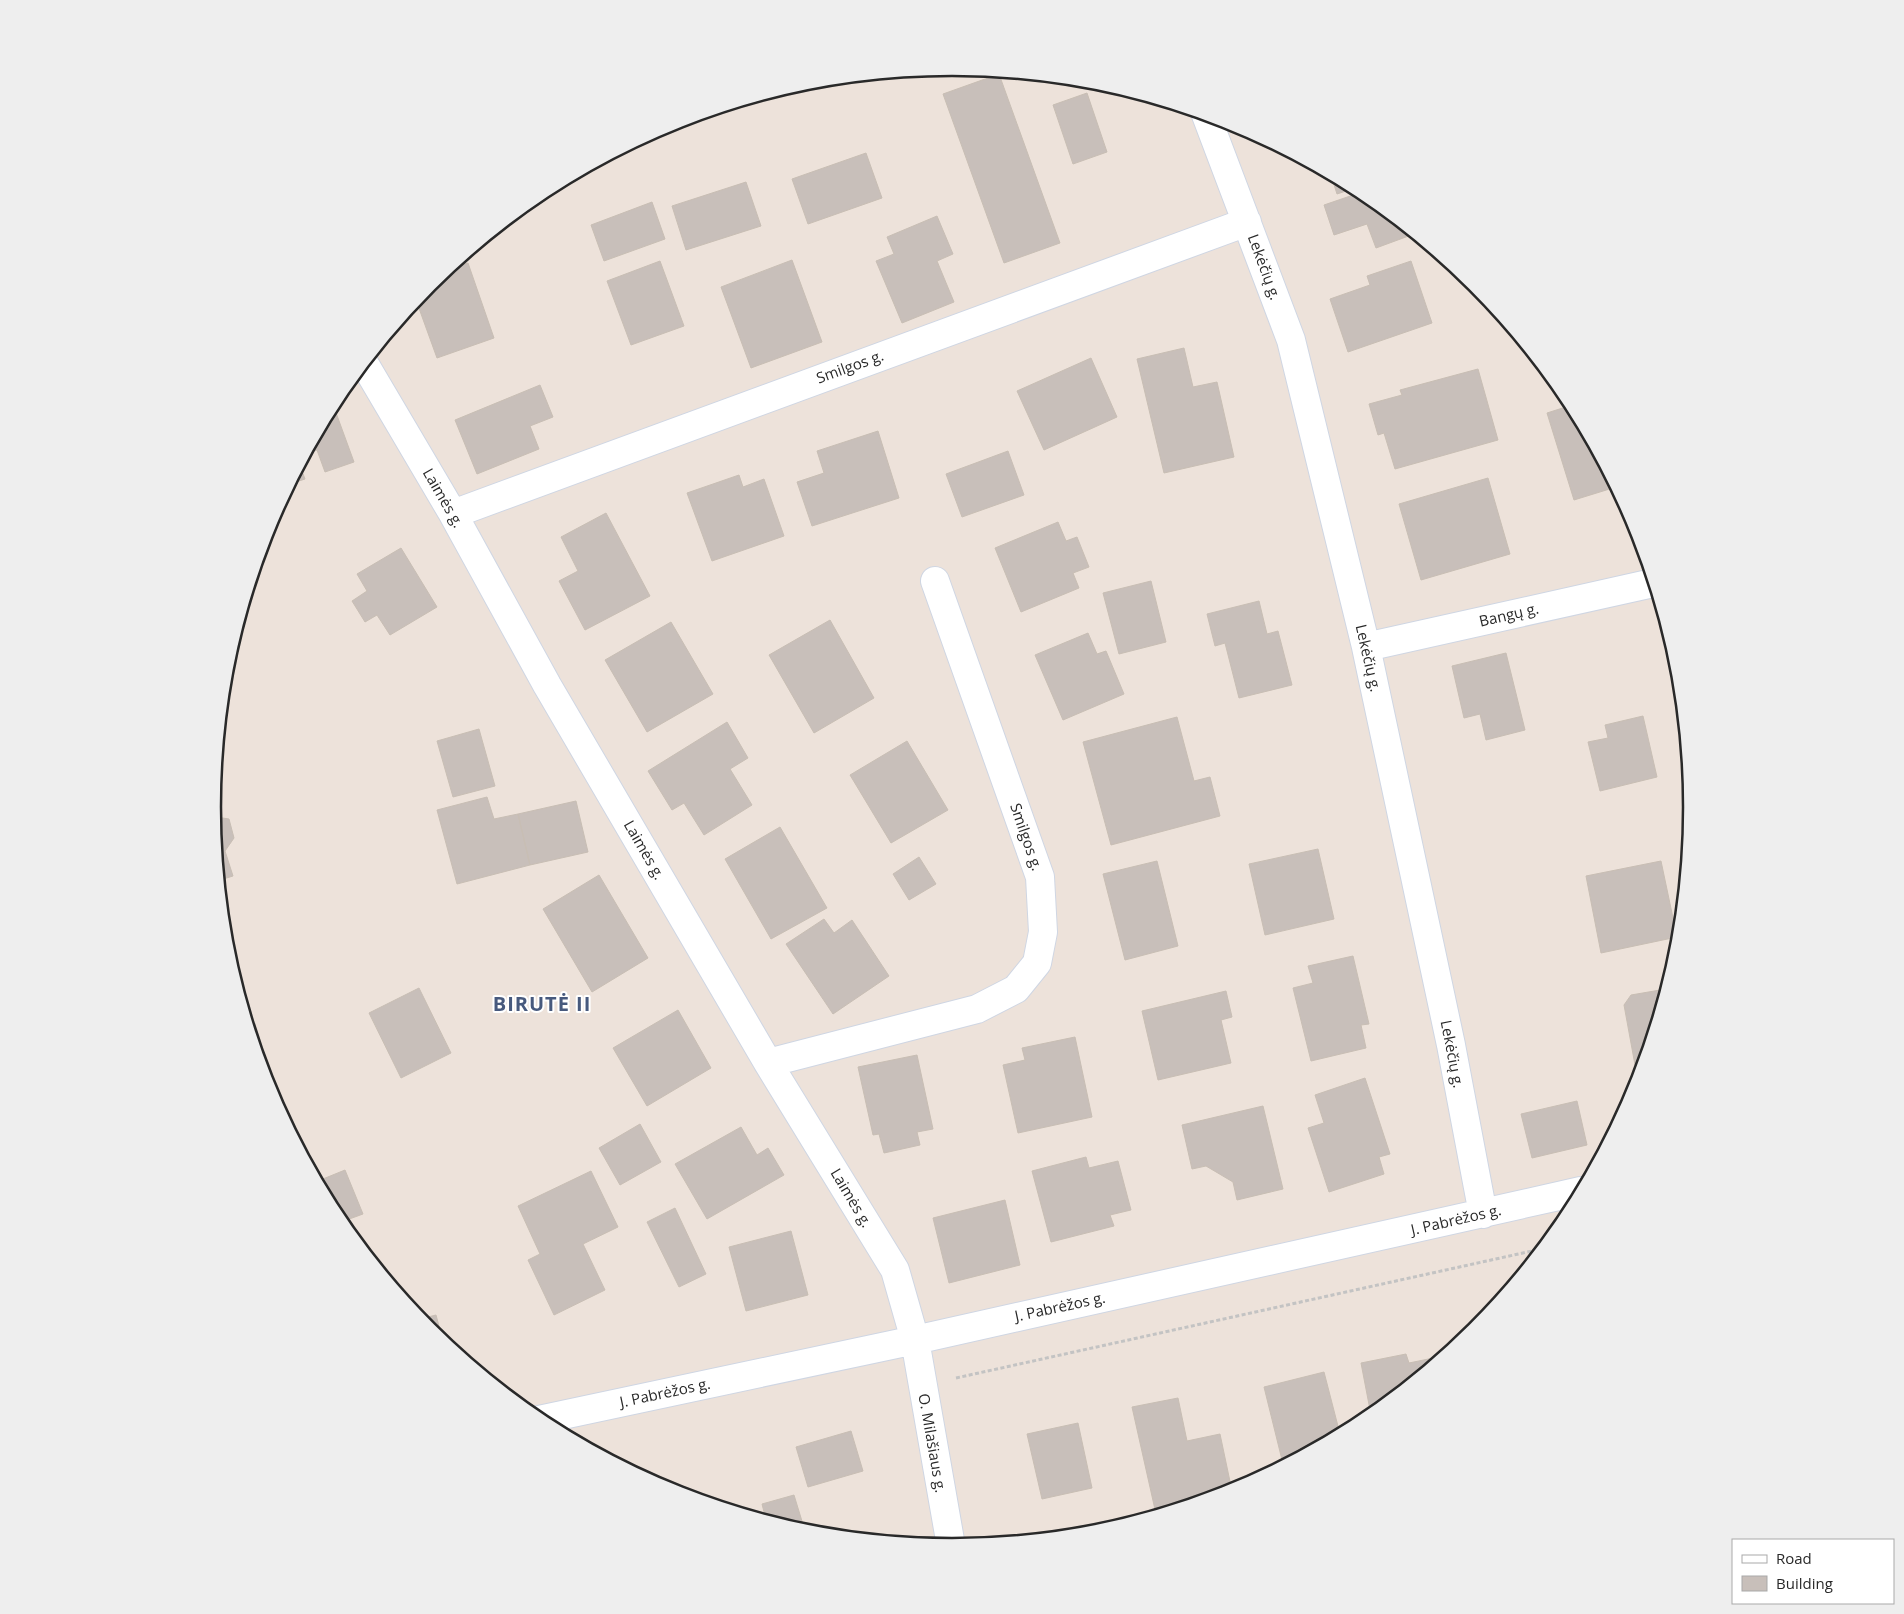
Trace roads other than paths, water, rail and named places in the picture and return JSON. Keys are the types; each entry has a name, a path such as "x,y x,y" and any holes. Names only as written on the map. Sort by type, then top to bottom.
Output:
{"street":[{"name":"Lekėčių g.","path":"1209,123 1290,340 1366,647 1451,1045 1483,1214"},
{"name":"Smilgos g.","path":"453,514 1247,222"},
{"name":"Laimės g.","path":"367,369 453,514 547,685 768,1063 895,1270 915,1340"},
{"name":"Smilgos g.","path":"768,1063 977,1009 1016,989 1037,963 1043,932 1040,877 935,581"},
{"name":"Bangų g.","path":"1366,647 1648,584"},
{"name":"J. Pabrėžos g.","path":"550,1418 915,1340 1572,1193"},
{"name":"O. Milašiaus g.","path":"915,1340 950,1538"}],"district":[{"name":"BIRUTĖ II","path":"542,1004"}]}
